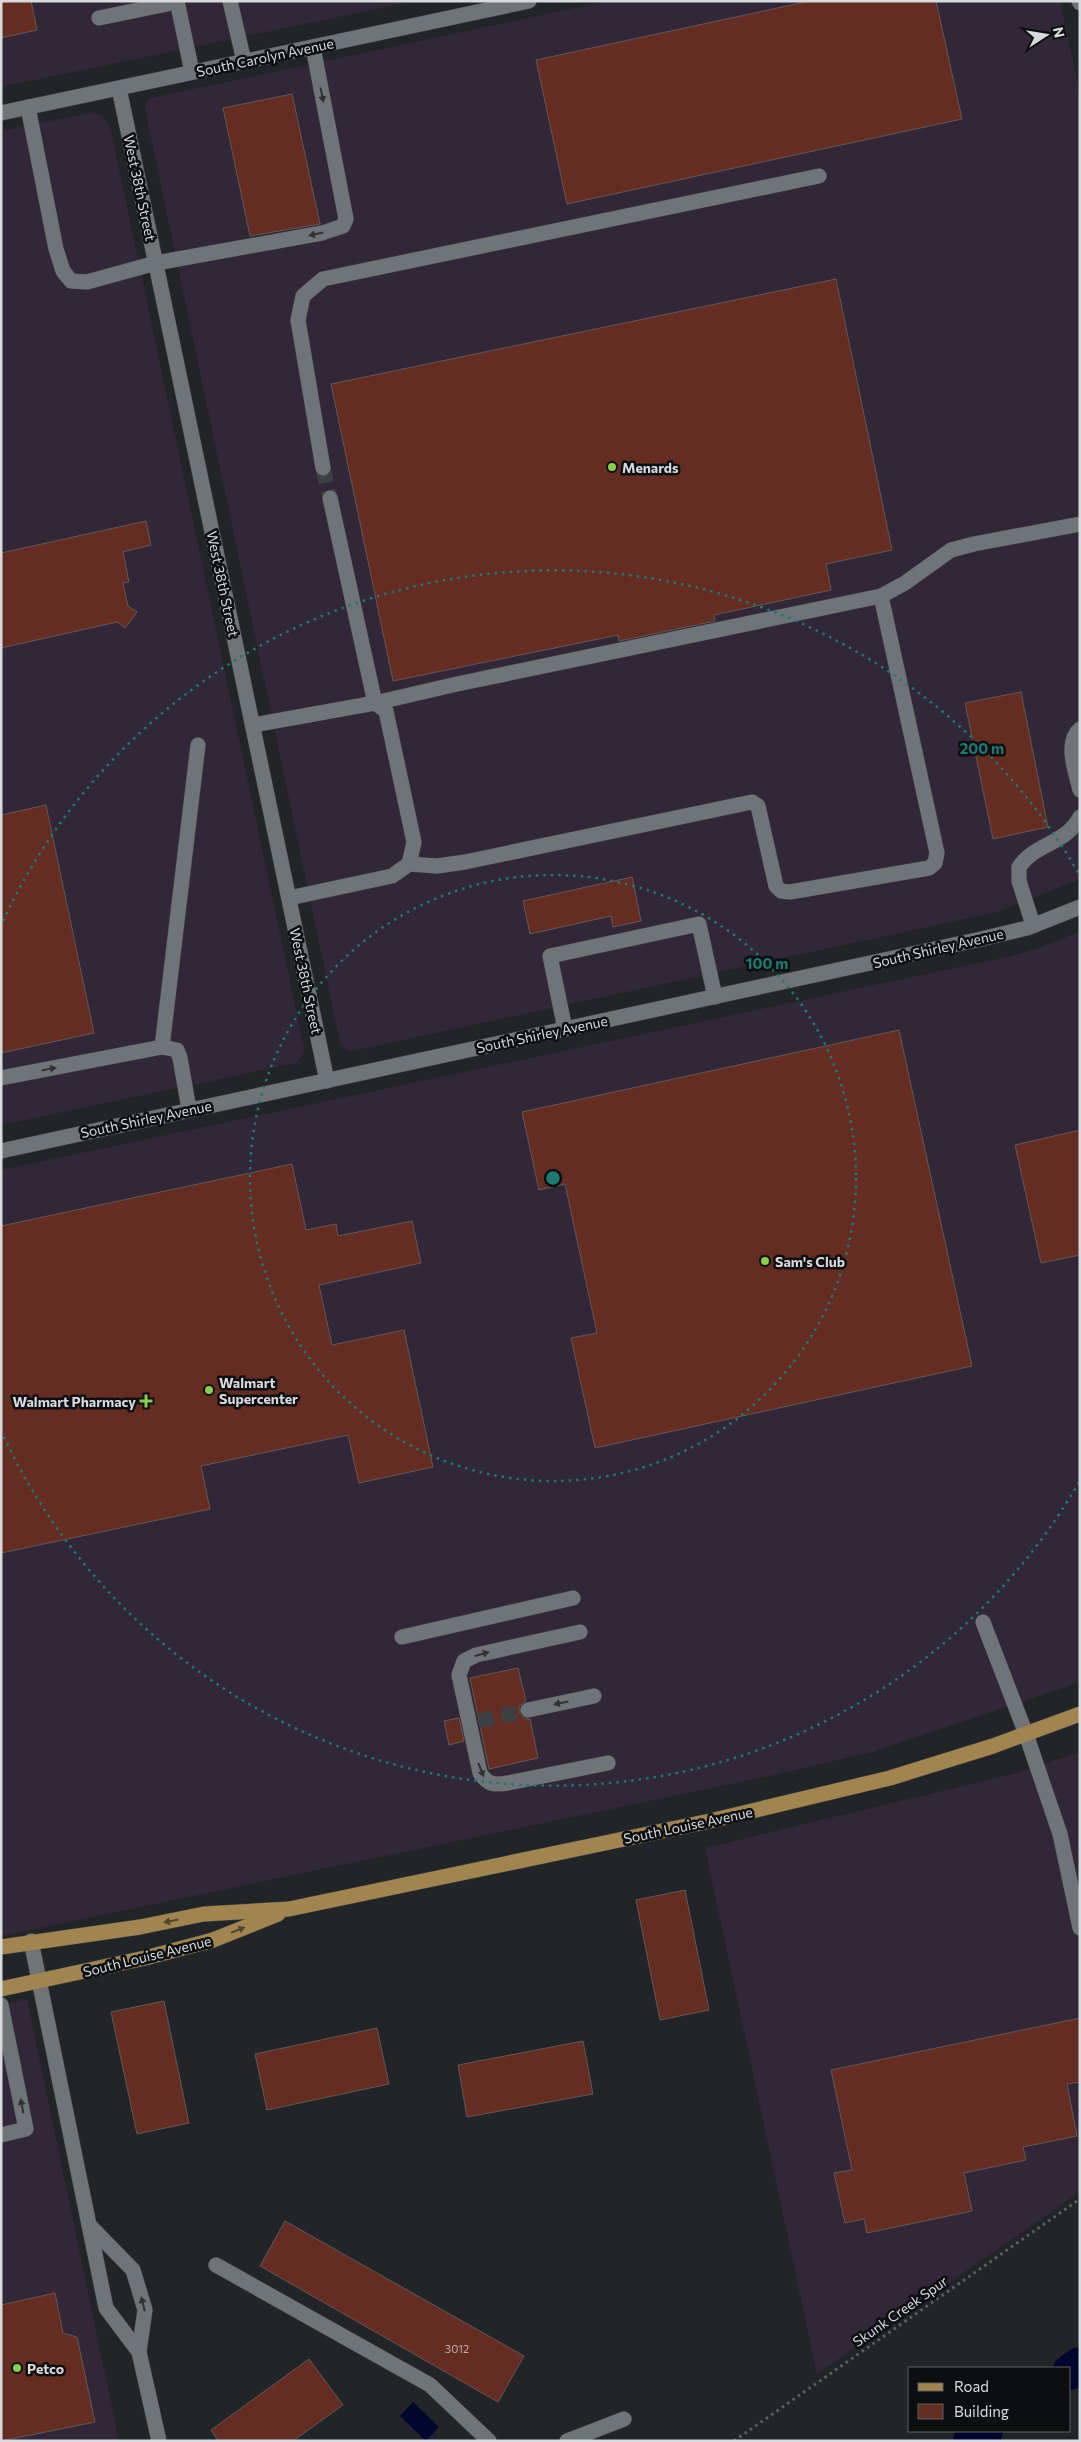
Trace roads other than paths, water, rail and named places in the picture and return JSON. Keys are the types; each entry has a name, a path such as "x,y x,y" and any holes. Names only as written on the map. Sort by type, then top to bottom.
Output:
{"main road":[{"name":"South Louise Avenue","path":"1,1947 140,1927 204,1914 289,1909 700,1823 890,1778 1026,1734 1080,1714"},
{"name":"South Louise Avenue","path":"1,1989 213,1940 289,1909"}],"street":[{"path":"230,1 244,61"},
{"name":"South Carolyn Avenue","path":"1,113 313,47 488,6 529,1"},
{"path":"99,18 177,2 192,72"},
{"path":"28,107 63,271 71,281 87,282 156,263 322,233 343,226 346,219 313,47"},
{"name":"West 38th Street","path":"119,88 327,1080"},
{"path":"324,468 298,320 303,296 323,279 819,176"},
{"path":"330,498 376,703 386,712 414,842 409,864"},
{"path":"253,725 376,703 457,684 881,596 904,583 951,550 1080,524"},
{"path":"289,898 392,876 409,864 438,866 465,862 752,802 758,806 776,886 781,891 790,892 929,868 935,863 938,853 881,596"},
{"path":"1080,729 1075,733 1072,742 1080,790"},
{"path":"162,1047 198,745"},
{"path":"1034,925 1019,881 1019,867 1031,854 1068,834 1080,817"},
{"name":"South Shirley Avenue","path":"1,1151 981,939 1034,925 1080,907"},
{"path":"565,1029 550,956 699,924 715,997"},
{"path":"1,1078 162,1047 178,1050 189,1109"},
{"path":"402,1637 573,1598"},
{"path":"983,1622 1026,1734 1060,1834 1080,1928"},
{"path":"580,1632 476,1655 464,1661 458,1675 474,1722 480,1773 486,1781 494,1785 608,1763"},
{"path":"528,1710 594,1696"},
{"path":"31,1942 106,2308 139,2352"},
{"path":"1,2005 26,2129 1,2135"},
{"path":"90,2226 132,2270 145,2310 139,2352 159,2441"},
{"path":"216,2266 430,2384 489,2441"},
{"path":"567,2441 624,2419"}],"water":[{"path":"413,2402 439,2427 426,2441 400,2416"}],"waterway":[{"path":"1071,2371 1080,2365"},
{"path":"971,2441 984,2432"}],"tunnel":[{"path":"323,468 330,498"},
{"path":"479,1721 528,1710"}],"place":[{"name":"Menards","path":"612,467"},
{"name":"Sam's Club","path":"765,1261"},
{"name":"Walmart Supercenter","path":"209,1390"},
{"name":"Walmart Pharmacy","path":"146,1401"},
{"name":"Petco","path":"17,2368"}]}
